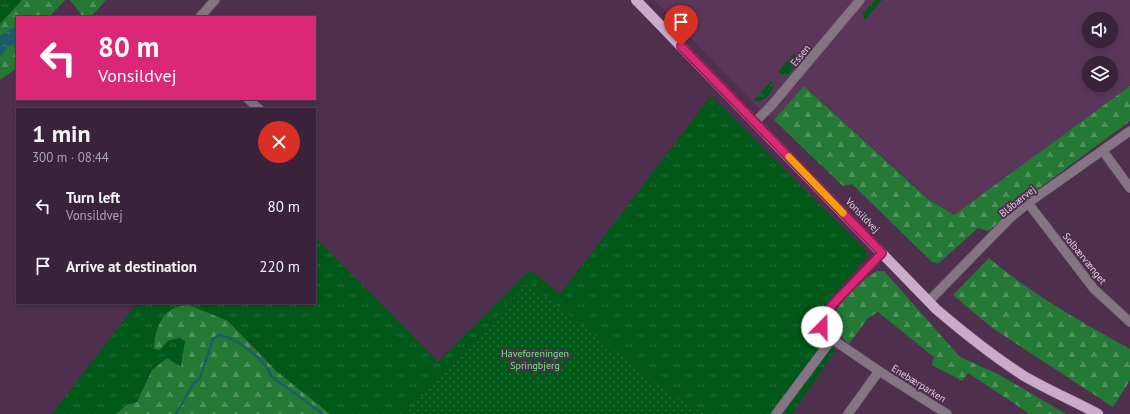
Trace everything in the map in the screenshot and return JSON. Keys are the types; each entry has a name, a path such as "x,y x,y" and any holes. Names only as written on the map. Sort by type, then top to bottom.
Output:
{"main road":[{"name":"Vonsildvej","path":"636,0 929,301 972,340 1025,376 1098,414"}],"street":[{"path":"201,16 215,0"},
{"name":"Essen","path":"755,122 771,106 860,0"},
{"path":"249,100 258,108"},
{"name":"Blåbærvej","path":"929,301 1009,220 1028,203 1130,131"},
{"path":"1103,151 1130,188"},
{"name":"Solbærvænget","path":"1028,203 1094,289 1130,322"},
{"path":"776,414 832,338 822,327 822,319 832,305 882,253"},
{"name":"Enebærparken","path":"832,338 879,371 947,414"},
{"name":"Enebærparken","path":"848,414 879,371"}],"shaded area":[{"path":"654,0 1130,0 1130,86 954,215 929,199 805,86 774,120 753,102"}],"green space":[{"path":"0,0 22,0 0,24"},
{"path":"22,0 65,0 50,16 16,16 16,69 0,80 0,24"},
{"path":"70,0 106,0 92,16 82,16"},
{"path":"875,0 882,0 865,20 862,14"},
{"path":"794,53 800,59 788,75 783,76 778,72"},
{"path":"771,81 774,86 768,96 759,102 754,100"},
{"path":"804,86 928,199 954,215 1130,86 1130,121 1034,192 989,231 978,228 939,263 932,262 852,184 843,186 774,120"},
{"path":"711,96 865,250 867,257 825,305 812,324 825,342 773,414 704,414 658,385 528,283 406,414 330,414 276,371 251,343 189,305 163,344 169,340 180,338 185,341 181,367 167,358 152,370 137,402 127,405 116,414 52,414 136,304 316,304 316,238 438,362 530,270 560,294"},
{"path":"989,258 1040,296 1130,349 1130,380 1113,407 991,327 953,295"},
{"path":"877,271 884,271 960,357 998,374 1066,414 1030,414 968,373 962,381 932,365 934,357 878,312 868,318 849,344 829,325 837,309 849,294 862,281"},
{"name":"Haveforeningen Springbjerg","path":"528,283 658,385 704,414 406,414"},
{"path":"189,305 228,321 276,371 330,414 116,414 127,405 137,402 152,370 167,358 181,367 185,341 180,338 169,340 160,350 154,349 154,343 157,331 165,315 176,307"},
{"path":"830,346 836,350 792,414 781,414"}],"water":[{"path":"15,28 16,30 16,43 8,47 0,57 0,36 10,29"}],"waterway":[{"path":"176,414 193,384 200,378 213,339 219,335 234,340 250,350 268,369 271,376 323,414"}],"slow traffic":[{"path":"789,157 843,213"}],"route":[{"path":"681,46 882,253 832,305 822,319 822,327"}]}
